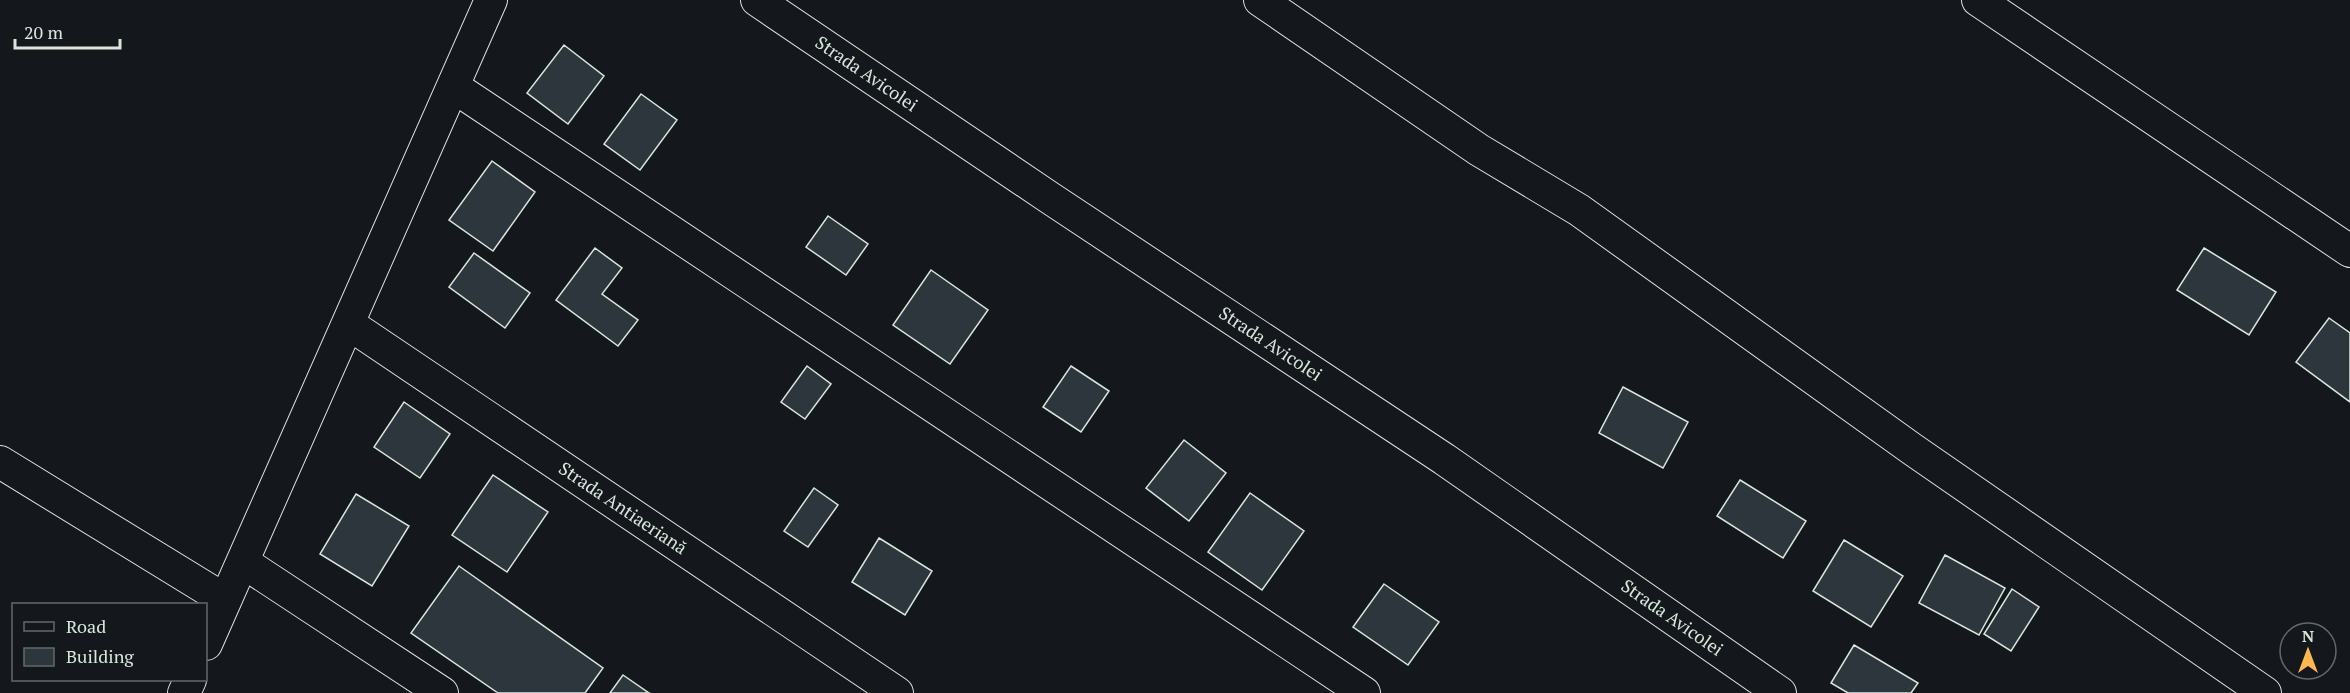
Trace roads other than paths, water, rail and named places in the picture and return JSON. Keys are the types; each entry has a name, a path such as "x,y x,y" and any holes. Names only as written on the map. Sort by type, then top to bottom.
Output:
{"street":[{"path":"207,642 491,0"},
{"name":"Strada Avicolei","path":"757,0 1050,198 1454,465 1780,693"},
{"path":"1260,0 1479,150 1579,210 1912,449 2265,693"},
{"path":"1978,0 2350,251"},
{"path":"454,87 1364,693"},
{"name":"Strada Antiaeriană","path":"349,324 897,693"},
{"path":"0,462 225,600"},
{"path":"243,562 442,693"}]}
